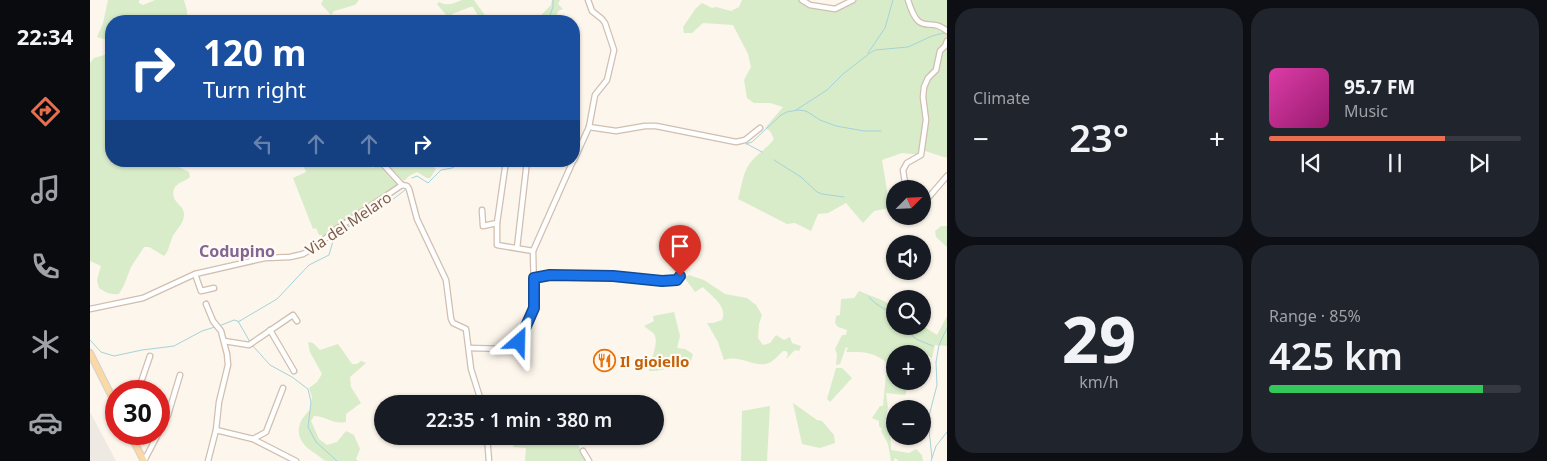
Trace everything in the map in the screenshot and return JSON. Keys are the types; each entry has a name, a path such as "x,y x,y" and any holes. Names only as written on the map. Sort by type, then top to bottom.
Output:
{"main road":[{"path":"90,353 105,383"},
{"path":"136,445 144,461"}],"street":[{"path":"580,147 589,127 595,95 607,80 614,50 605,23 592,11 588,0"},
{"path":"802,0 810,5 835,9 853,0"},
{"path":"908,0 914,16 920,23 947,31"},
{"path":"905,180 903,170 907,163 921,155 923,148 923,132 926,120 923,97 924,87 928,78 936,70 940,51 947,41"},
{"path":"589,127 616,132 645,126 656,126 736,142 745,140 760,128"},
{"path":"386,167 409,189 416,219 446,280 451,319 453,323 466,329 471,369 479,395"},
{"path":"505,167 497,223 497,245 533,251"},
{"path":"517,248 526,167"},
{"path":"469,348 502,350 510,349 516,345 533,313 533,251 571,167"},
{"path":"931,195 947,176"},
{"name":"Via del Melaro","path":"90,309 143,298 195,274 265,258 290,257 303,254 318,245 335,230 404,185"},
{"path":"482,210 483,226 497,223"},
{"path":"534,278 550,275 613,276 662,281 677,280 680,269"},
{"path":"195,274 201,291 214,288"},
{"path":"206,304 224,341 228,365 219,402 216,430 208,461"},
{"path":"224,341 249,345 293,315 297,322"},
{"path":"270,330 294,371"},
{"path":"142,380 150,356"},
{"path":"144,461 168,415 180,375"},
{"path":"254,439 268,430 283,388"},
{"path":"216,430 254,439 296,461"},
{"path":"488,445 489,461"},
{"path":"583,451 589,461"}],"shaded area":[{"path":"90,412 105,440 105,445 108,445 116,461 90,461"}],"green space":[{"path":"108,0 139,0 139,3 143,5 155,0 184,0 187,11 187,15 105,15 105,39 97,37 103,23"},
{"path":"323,0 359,0 355,5 334,11 331,15 321,4"},
{"path":"462,0 474,0 485,15 478,15 473,7 470,7 452,15 446,15 437,4 439,2 450,4"},
{"path":"552,0 560,0 558,4 563,9 558,11 557,15 541,15 551,5"},
{"path":"742,0 801,0 805,4 819,9 833,10 847,0 947,0 947,158 925,151 922,155 902,153 882,160 886,184 886,209 874,211 863,223 846,203 828,213 818,214 811,231 795,223 787,224 738,199 747,168 774,139 770,131 765,128 783,107 770,103 754,103 747,98 744,80 751,67 748,54 733,25 703,23 692,33 684,33 683,27 696,8 702,3 712,8 716,7 731,11 739,7"},
{"path":"105,55 105,167 179,167 189,172 190,177 174,189 175,200 183,210 184,217 173,235 167,252 164,256 149,247 144,247 131,267 119,294 109,293 99,288 97,280 101,266 90,261 90,63 94,58"},
{"path":"304,167 383,167 398,184 323,238 322,235 319,235 316,228 313,229 293,178 306,172"},
{"path":"389,167 433,167 436,169 430,178 417,172 404,181"},
{"path":"941,226 947,226 947,247 936,237 935,231"},
{"path":"689,275 704,280 725,294 747,298 756,305 762,315 758,338 763,345 770,343 776,335 784,340 790,337 792,343 801,346 799,351 795,350 786,359 788,354 786,351 783,351 771,362 765,364 736,359 724,360 718,342 707,323 722,320 723,310 703,287 695,292 684,277"},
{"path":"859,291 886,302 886,335 931,335 931,331 937,335 947,316 947,346 935,345 932,358 931,345 886,345 886,362 868,353 846,352 848,348 846,347 840,364 836,365 837,354 835,349 842,335 846,335 847,330 838,327 835,323 836,316 840,315 841,299 854,298"},
{"path":"674,312 680,336 677,348 685,349 693,354 690,364 649,371 656,338 644,326 654,321 653,316"},
{"path":"308,342 313,343 320,350 338,344 352,364 357,364 361,361 366,363 350,377 351,387 361,403 346,414 346,422 342,423 314,416 311,421 319,439 327,445 337,442 346,431 354,435 360,449 356,459 358,461 326,461 310,450 301,439 299,428 304,416 310,410 312,397 309,388 317,382 322,374 310,352"},
{"path":"836,368 842,368 852,378 830,402 827,399"},
{"path":"886,374 886,390 907,390 905,395 886,393 886,440 879,426 879,421 872,418 880,406 883,406"},
{"path":"793,403 817,420 822,421 834,435 835,443 820,448 802,444"},
{"path":"770,406 767,461 741,461 742,411"},
{"path":"513,445 579,445 587,461 525,461 526,448 513,447"},
{"path":"888,445 891,445 891,450 909,453 916,449 922,455 923,461 899,461 895,458 894,461 891,461"}],"waterway":[{"path":"550,15 553,0"},
{"path":"868,53 885,28 893,0"},
{"path":"796,110 827,90 843,74 875,50 908,47 932,36 944,33"},
{"path":"746,144 752,142 781,115 798,110 806,111 820,120 836,126 864,131 881,131"},
{"path":"747,144 762,152"},
{"path":"774,160 801,177 817,192 844,197"},
{"path":"412,178 417,176 428,183 441,170 454,167"},
{"path":"347,227 367,219 376,208 392,200 405,190"},
{"path":"238,322 277,299 309,265 329,255 335,234"},
{"path":"869,297 886,310"},
{"path":"219,326 234,320 238,321 250,342"},
{"path":"90,340 101,352 114,356 174,346 202,331 215,327"},
{"path":"932,458 928,420 937,385 936,362 939,345 947,328"},
{"path":"912,335 916,339 933,346"},
{"path":"253,346 270,365 292,377 308,389 311,402 308,427 316,442 337,461"},
{"path":"931,461 936,446 947,432"}],"place":[{"name":"Il gioiello","path":"604,361"}],"district":[{"name":"Codupino","path":"237,251"}],"route":[{"path":"519,342 533,313 534,278 546,275 613,276 662,281 677,280 680,276"}]}
